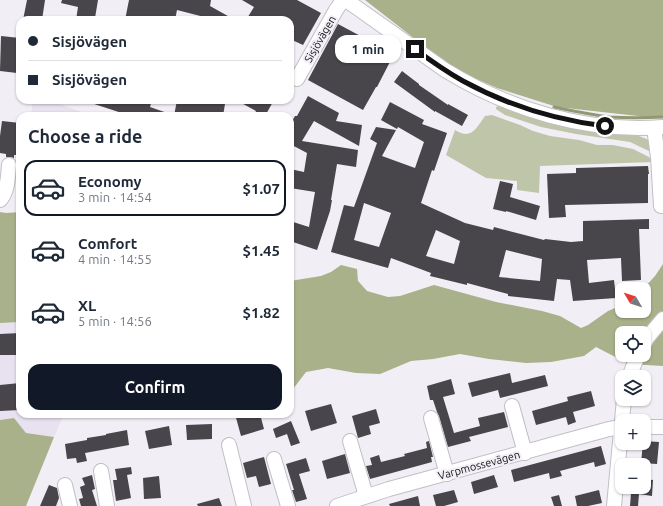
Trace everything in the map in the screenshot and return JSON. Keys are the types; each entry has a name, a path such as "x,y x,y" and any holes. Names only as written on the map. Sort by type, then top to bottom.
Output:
{"street":[{"name":"Sisjövägen","path":"297,79 343,0"},
{"path":"346,0 445,70 462,81 493,96 537,112 579,122 613,128 661,130 658,157 661,206"},
{"path":"0,200 3,197 6,186 9,165"},
{"path":"651,333 663,319"},
{"path":"512,406 525,453"},
{"path":"431,418 447,474"},
{"path":"651,427 663,427"},
{"name":"Varpmossevägen","path":"337,506 366,496 615,428"},
{"path":"350,441 366,496"},
{"path":"229,445 244,506"},
{"path":"614,506 620,450"},
{"path":"274,459 288,506"},
{"path":"101,471 107,506"},
{"path":"64,485 70,506"}],"shaded area":[{"path":"32,104 59,104 82,112 32,112"},
{"path":"16,322 16,418 62,418 54,437 26,433 14,418 0,420 0,323"}],"green space":[{"path":"365,0 663,0 663,116 647,117 557,107 497,88 465,74 447,64"},
{"path":"499,106 536,119 557,124 634,134 649,140 652,150 649,151 630,142 541,127 505,115 496,109 496,107"},
{"path":"492,115 550,136 579,140 597,145 613,145 633,149 649,157 653,162 540,166 539,193 517,190 517,181 486,178 446,155 455,130 465,134 473,132 485,116"},
{"path":"0,212 16,212 16,322 0,323"},
{"path":"663,264 663,366 629,364 625,362 651,362 651,326 615,326 615,357 596,347 584,356 551,362 526,363 460,354 411,361 380,374 356,373 328,368 306,372 294,388 294,280 321,276 331,272 341,265 357,269 358,281 367,291 388,297 400,296 434,285 496,302 560,316 581,328 615,308 615,318 651,318 651,282 649,282"},
{"path":"14,418 26,433 54,437 26,506 0,506 0,420"}],"building":[{"path":"27,0 45,0 43,16 24,16"},
{"path":"62,0 98,0 95,16 77,16 78,7 61,3"},
{"path":"129,0 211,0 210,6 228,16 200,16 177,10 176,16 126,16"},
{"path":"242,0 297,0 321,13 303,45 294,41 294,16 248,16 254,7"},
{"path":"338,24 394,54 363,110 308,80"},
{"path":"1,36 16,38 16,73 0,71"},
{"path":"402,71 448,105 468,115 462,126 435,112 394,82"},
{"path":"308,96 339,113 336,121 362,125 359,146 314,121 302,141 358,150 356,167 337,164 330,211 317,250 294,242 294,222 309,227 315,192 294,189 294,170 304,172 307,153 294,146 294,118 297,116"},
{"path":"390,102 424,120 422,124 447,133 421,203 465,223 493,230 494,227 544,240 571,242 583,241 583,221 649,219 649,229 639,229 641,280 622,281 621,258 587,260 589,283 614,280 615,298 573,301 570,280 557,279 554,301 508,296 508,294 467,283 467,285 430,276 431,273 391,258 388,268 331,252 344,205 354,207 377,143 370,139 376,127 396,130 382,156 415,168 424,142 398,127 397,129 381,120","holes":["364,203 391,213 379,247 354,240","436,230 460,241 454,264 426,256","506,250 542,259 540,281 499,277"]},
{"path":"94,104 151,104 150,107 164,112 119,112"},
{"path":"176,104 225,104 224,112 175,112"},
{"path":"243,104 272,104 267,112 256,111"},
{"path":"2,121 16,123 16,155 14,155 14,158 6,157 6,154 0,153"},
{"path":"648,166 648,203 565,205 566,217 549,218 547,174 576,173 576,168"},
{"path":"500,181 513,184 510,197 540,206 536,220 506,211 493,209"},
{"path":"16,333 16,355 0,355 0,334"},
{"path":"510,373 512,383 545,375 548,386 500,398 498,390 472,397 468,383"},
{"path":"451,379 455,394 443,397 454,433 480,426 478,418 504,412 508,427 469,437 471,441 448,447 433,400 430,400 427,386"},
{"path":"16,383 16,410 0,411 0,385"},
{"path":"591,391 595,406 573,412 576,422 568,425 566,417 536,425 532,411 568,401 567,397"},
{"path":"331,404 337,423 311,431 305,411"},
{"path":"376,409 380,423 369,426 371,434 358,438 352,416"},
{"path":"236,418 261,418 264,429 241,436"},
{"path":"291,421 300,443 291,446 287,434 276,438 273,429"},
{"path":"212,424 212,439 187,440 186,425"},
{"path":"169,426 172,445 149,449 145,431"},
{"path":"127,430 129,445 85,453 87,461 77,463 76,458 67,459 65,444"},
{"path":"429,441 433,457 431,457 432,462 370,479 366,466 372,465 370,458 379,455 381,462 405,456 404,454 427,448 426,442"},
{"path":"651,441 659,442 657,464 651,464 651,458 642,458 642,450 651,450"},
{"path":"601,446 606,464 595,467 594,462 560,471 562,476 550,479 549,473 514,482 511,470"},
{"path":"345,454 350,473 327,479 322,461"},
{"path":"264,457 271,484 259,487 256,476 247,478 243,463"},
{"path":"306,458 310,471 299,474 307,499 296,502 286,464"},
{"path":"131,467 132,474 127,475 131,498 116,501 113,480 117,480 115,469"},
{"path":"92,475 95,489 92,490 97,506 81,506 79,499 83,498 80,487 85,485 82,478"},
{"path":"494,475 498,487 474,494 471,482"},
{"path":"159,476 161,498 144,499 143,478"},
{"path":"651,480 653,480 652,496 639,494 651,494"},
{"path":"49,485 57,488 59,498 56,506 40,506"},
{"path":"454,490 458,502 444,506 436,506 433,495"},
{"path":"599,490 602,503 588,506 577,506 575,496"},
{"path":"631,494 639,494 638,506 630,506"},
{"path":"559,495 562,506 554,506 551,497"},
{"path":"418,496 420,506 390,506 389,504"},
{"path":"219,498 222,506 198,506 197,504"}],"waterway":[{"path":"554,107 610,117 663,117"}],"route":[{"path":"415,49 462,81 493,96 521,107 552,116 605,126"}]}
